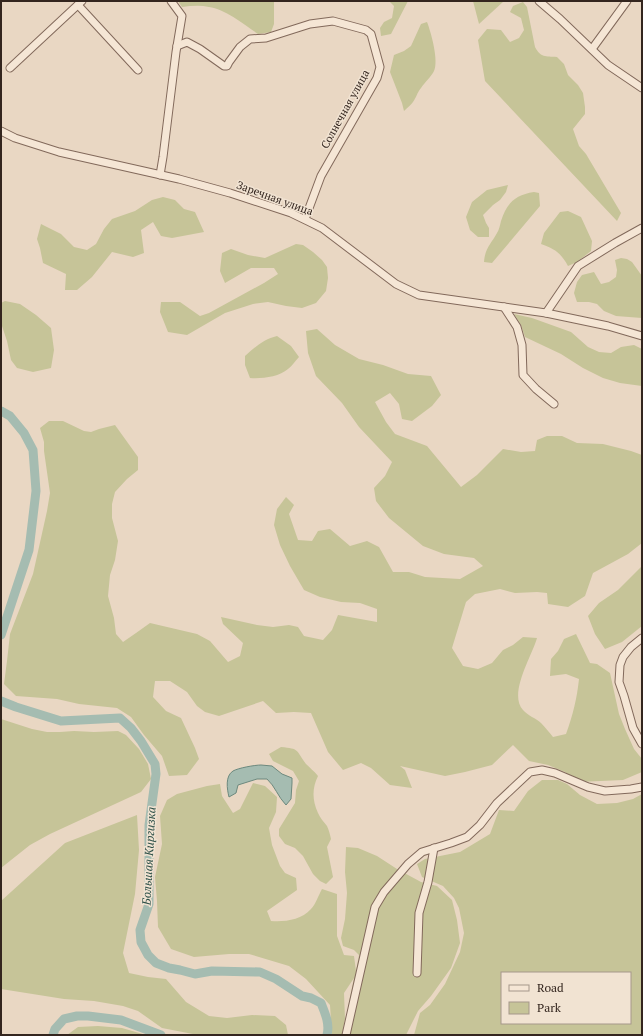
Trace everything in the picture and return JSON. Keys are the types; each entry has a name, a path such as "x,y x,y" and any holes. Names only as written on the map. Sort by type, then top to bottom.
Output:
{"street":[{"path":"160,174 182,16 171,1"},
{"path":"539,1 560,18 608,65 642,88"},
{"path":"592,49 627,1"},
{"path":"10,68 80,3 138,70"},
{"name":"Солнечная улица","path":"177,46 187,42 200,49 224,66 227,66 240,47 250,39 266,38 310,24 333,21 366,30 371,34 380,67 377,78 321,176 305,219"},
{"name":"Заречная улица","path":"1,132 59,152 160,174 230,193 305,219 322,228 396,284 419,295 546,313 608,326 642,336"},
{"path":"546,313 578,266 642,228"},
{"path":"504,307 517,327 522,345 523,375 554,404"},
{"path":"642,638 631,647 623,657 620,665 619,682 633,728 642,744"},
{"path":"346,1035 375,907 384,892 408,864 422,852 467,837 480,825 497,803 530,772 542,770 555,773 588,787 605,791 631,790 642,787"},
{"path":"417,974 419,913 428,882 434,848"}],"green space":[{"path":"178,1 274,1 274,24 271,32 258,34 235,18 215,8 202,6 182,7"},
{"path":"389,1 408,1 391,34 381,36 380,28 384,22 392,18 394,6"},
{"path":"473,1 504,1 479,24"},
{"path":"523,2 527,7 537,51 544,56 557,57 564,64 568,75 578,85 583,93 585,114 573,129 579,146 586,154 621,213 617,221 485,81 478,40 487,29 501,30 510,42 519,38 524,30 521,18 510,12 513,6"},
{"path":"427,22 434,46 436,61 434,71 413,102 404,111 390,72 394,55 411,46 421,24"},
{"path":"508,185 506,192 500,200 483,215 489,228 489,237 478,237 470,230 466,217 472,202 487,190"},
{"path":"527,193 539,193 540,206 492,263 484,262 487,250 498,232 506,209 517,198"},
{"path":"163,197 175,200 184,209 195,212 204,232 172,238 161,236 153,222 141,230 144,253 133,257 112,252 92,277 77,290 65,290 66,274 43,263 37,239 41,224 61,234 74,247 87,250 96,244 104,229 112,219 135,211 152,200"},
{"path":"568,211 581,217 592,241 591,251 577,262 568,266 557,252 541,244 544,233 560,212"},
{"path":"296,244 303,245 313,252 327,267 328,278 326,291 316,303 302,308 268,302 253,304 225,313 187,335 168,332 160,312 161,302 180,302 200,316 209,313 278,274 274,268 251,268 225,283 220,271 222,253 231,249 248,255 265,258"},
{"path":"621,258 632,262 642,276 642,318 616,316 604,311 597,304 577,302 574,293 577,282 582,275 594,272 601,284 609,282 616,277 617,270 615,260"},
{"path":"5,301 20,304 51,328 54,350 51,368 33,372 17,368 11,360 1,323 1,303"},
{"path":"514,314 532,318 571,332 588,347 599,352 611,353 621,347 634,345 642,349 642,386 620,383 603,378 583,368 561,354 525,337 521,325"},
{"path":"317,329 335,345 359,359 383,365 408,374 431,376 441,395 432,406 412,421 402,419 399,404 390,393 375,402 386,422 395,434 427,446 461,487 477,475 503,449 521,452 535,451 537,440 547,436 562,436 577,443 603,444 642,455 642,543 628,554 593,573 585,596 568,607 548,604 547,593 515,593 500,589 475,594 466,602 452,648 463,666 478,669 492,663 503,650 513,645 523,637 537,638 522,675 518,695 519,703 525,712 541,723 553,737 566,734 571,720 579,679 566,674 550,676 551,659 558,651 564,639 576,634 590,663 597,664 610,673 619,714 634,749 642,759 642,772 623,780 578,782 565,772 548,765 529,761 513,745 492,765 445,776 400,766 405,770 412,788 390,785 371,768 361,763 343,770 328,752 311,713 276,713 263,701 219,716 205,712 197,706 187,692 170,681 155,681 153,697 166,711 181,718 199,759 187,775 169,776 162,756 131,717 117,708 79,704 57,699 16,696 4,684 10,634 33,574 47,511 50,493 44,442 40,428 49,421 63,421 84,431 91,432 115,425 138,457 138,470 115,492 112,504 112,518 118,541 115,560 110,575 108,596 114,618 116,634 123,642 150,623 197,634 210,641 228,662 240,656 243,643 223,624 221,617 257,625 273,627 289,625 298,627 304,636 323,640 332,630 338,615 377,622 377,609 360,603 341,602 320,597 304,590 280,545 274,525 277,509 286,497 294,505 289,514 298,540 312,541 318,531 330,529 350,546 367,541 379,547 393,572 409,572 425,577 460,579 483,566 474,558 444,554 423,546 389,518 376,501 374,488 385,476 392,462 359,427 342,403 316,376 308,353 306,331"},
{"path":"277,336 291,346 299,357 289,368 280,374 264,378 250,378 245,365 245,356 264,341"},
{"path":"642,566 642,626 622,642 605,649 595,634 588,616 599,603 618,590"},
{"path":"1,719 47,732 118,731 126,735 139,749 148,764 151,779 141,792 50,834 30,845 1,868"},
{"path":"281,747 294,749 318,776 314,790 316,808 327,826 331,839 327,847 333,877 326,884 320,881 313,874 303,856 295,848 285,844 279,836 279,829 295,803 296,790 299,781 293,771 273,761 269,754"},
{"path":"542,780 558,780 567,784 580,795 597,804 617,803 633,799 642,794 642,1035 414,1035 420,1013 430,1005 445,984 460,952 464,933 459,908 454,898 443,886 422,877 417,864 425,859 460,852 490,834 499,810 514,811 528,791"},
{"path":"253,783 265,786 277,797 276,812 269,828 272,845 280,866 285,873 296,878 297,890 267,911 271,921 287,921 298,918 307,913 313,907 322,889 337,894 337,936 344,955 354,956 356,971 359,955 354,950 343,946 341,938 345,919 347,893 345,872 346,847 358,848 377,856 421,882 437,886 452,900 457,920 460,943 451,968 418,1011 406,1035 344,1035 354,978 344,993 345,1019 342,1035 332,1035 330,1005 306,979 289,966 249,954 194,957 171,949 158,927 155,877 162,844 160,816 167,800 177,794 220,784 222,796 233,813 240,809"},
{"path":"137,815 139,850 135,894 123,953 129,973 166,979 186,1002 209,1016 227,1018 252,1015 275,1016 286,1025 288,1035 198,1035 162,1028 138,1011 123,1006 94,1001 64,999 1,989 1,901 65,843"},
{"path":"98,1026 122,1028 146,1035 67,1035 78,1027"}],"shaded area":[{"path":"261,765 272,766 282,774 292,778 291,799 286,805 267,779 257,779 238,785 236,793 229,797 227,783 230,773 239,769"}],"waterway":[{"name":"Большая Киргизка","path":"1,411 10,416 24,433 33,450 36,491 29,550 1,635"},
{"name":"Большая Киргизка","path":"1,701 61,721 120,718 131,728 155,764 156,774 149,825 149,904 140,930 141,942 148,955 156,963 169,968 195,974 212,971 260,972 276,979 302,996 311,998 321,1003 327,1023 327,1035"},
{"name":"Большая Киргизка","path":"53,1035 55,1029 64,1019 77,1016 121,1020 161,1035"}]}
